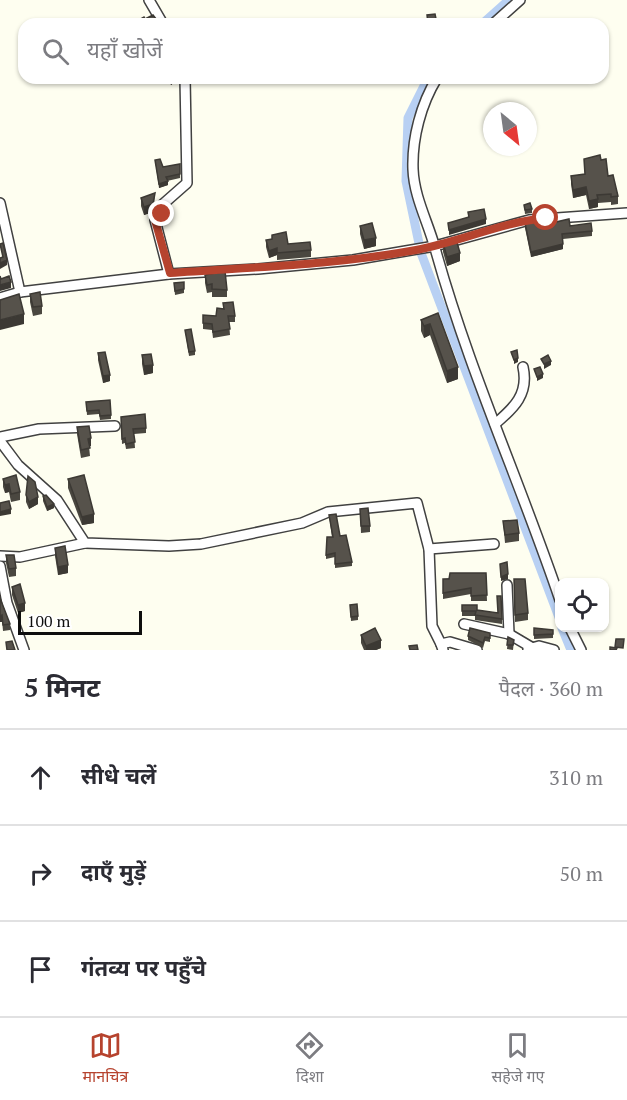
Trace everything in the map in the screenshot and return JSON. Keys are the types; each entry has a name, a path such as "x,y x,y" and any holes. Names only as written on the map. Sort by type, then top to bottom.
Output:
{"street":[{"path":"148,0 159,18"},
{"path":"500,18 520,0"},
{"path":"170,273 155,220 162,214 162,205 188,183 185,84"},
{"path":"433,84 427,95 418,124 413,170 419,199 431,247 555,586"},
{"path":"0,203 20,292"},
{"path":"0,298 12,297 20,292 170,273 258,269 415,250 529,220 627,213"},
{"path":"495,424 517,402 526,382 523,367"},
{"path":"85,543 57,500 18,465 0,439 39,429 115,426"},
{"path":"0,556 20,557 85,543 169,546 201,544 302,524 328,512 414,502 420,508 429,549 430,617 434,635 442,647 450,642 477,650"},
{"path":"429,549 495,544"},
{"path":"0,566 7,603 24,650"},
{"path":"507,585 508,634"},
{"path":"464,624 508,634 529,648 554,650"},
{"path":"572,632 580,649"}],"building":[{"path":"435,14 436,18 427,18 427,15"},
{"path":"600,155 601,160 606,159 608,176 613,175 618,196 597,195 598,199 589,201 586,187 573,190 571,176 585,174 584,159"},
{"path":"160,159 163,167 180,164 180,174 166,177 168,181 159,184 155,160"},
{"path":"155,193 153,204 144,207 141,198"},
{"path":"530,203 532,209 525,210 524,205"},
{"path":"484,209 486,219 449,230 448,223 469,217 468,212"},
{"path":"569,219 570,226 591,223 592,231 562,234 563,244 531,252 525,223 543,221 543,225"},
{"path":"372,223 376,238 364,240 360,226"},
{"path":"286,232 288,244 310,242 311,250 277,253 277,248 269,251 266,240 272,239 272,235"},
{"path":"456,239 460,253 447,257 443,243"},
{"path":"3,243 7,260 0,263 0,258 3,257 0,244"},
{"path":"225,271 227,290 212,289 212,284 207,285 205,275"},
{"path":"0,276 1,279 9,276 11,282 0,285"},
{"path":"184,282 184,289 175,291 174,283"},
{"path":"40,292 42,306 33,307 30,294"},
{"path":"19,294 24,314 0,320 0,300"},
{"path":"233,302 235,316 228,316 230,329 213,332 212,324 203,323 203,315 216,316 217,308 224,309 223,303"},
{"path":"438,313 458,367 447,371 430,324 424,326 421,320"},
{"path":"191,329 195,351 189,352 185,330"},
{"path":"517,350 518,358 514,360 511,352"},
{"path":"105,352 110,375 103,376 98,353"},
{"path":"151,354 153,365 144,366 142,355"},
{"path":"548,355 551,361 544,364 541,359"},
{"path":"540,367 543,374 537,377 534,369"},
{"path":"110,400 111,415 100,416 99,410 87,411 86,402"},
{"path":"145,414 146,428 133,429 135,442 126,444 125,438 122,439 121,417"},
{"path":"89,426 90,448 81,450 77,427"},
{"path":"16,475 20,492 11,494 9,484 5,485 3,479"},
{"path":"84,475 94,514 82,517 68,479"},
{"path":"28,476 35,482 38,497 29,502 26,495"},
{"path":"46,495 54,504 47,507 43,496"},
{"path":"9,501 11,509 0,512 0,503"},
{"path":"368,508 370,526 361,526 360,509"},
{"path":"336,514 340,536 346,535 352,562 335,564 335,553 326,555 327,537 333,537 329,515"},
{"path":"517,520 519,533 505,535 503,521"},
{"path":"65,546 68,565 58,567 55,548"},
{"path":"6,555 14,555 16,568 9,569"},
{"path":"507,562 508,574 501,577 500,564"},
{"path":"450,573 486,573 487,595 471,596 471,588 443,593 443,579 449,579"},
{"path":"514,579 525,579 528,613 515,615"},
{"path":"20,584 25,603 18,605 12,587"},
{"path":"497,596 501,596 502,619 475,615 476,611 462,611 462,605 477,605 477,610 498,613"},
{"path":"0,598 10,624 3,625 2,615 0,616"},
{"path":"357,604 358,616 351,617 350,605"},
{"path":"375,628 381,640 366,646 361,635"},
{"path":"470,628 490,633 490,638 485,637 483,643 468,636"},
{"path":"534,628 553,630 553,634 534,635"},
{"path":"508,637 514,640 513,645 507,645"},
{"path":"616,639 624,639 623,648 615,647"},
{"path":"12,641 15,650 7,650 6,642"},
{"path":"417,645 418,650 410,650 409,646"}],"waterway":[{"path":"489,18 509,0"},
{"path":"425,84 408,118 406,181 421,253 555,607"},
{"path":"564,632 571,650"}],"route":[{"path":"162,214 155,220 170,273 258,269 353,260 435,246 466,239 513,223 546,218"}]}
